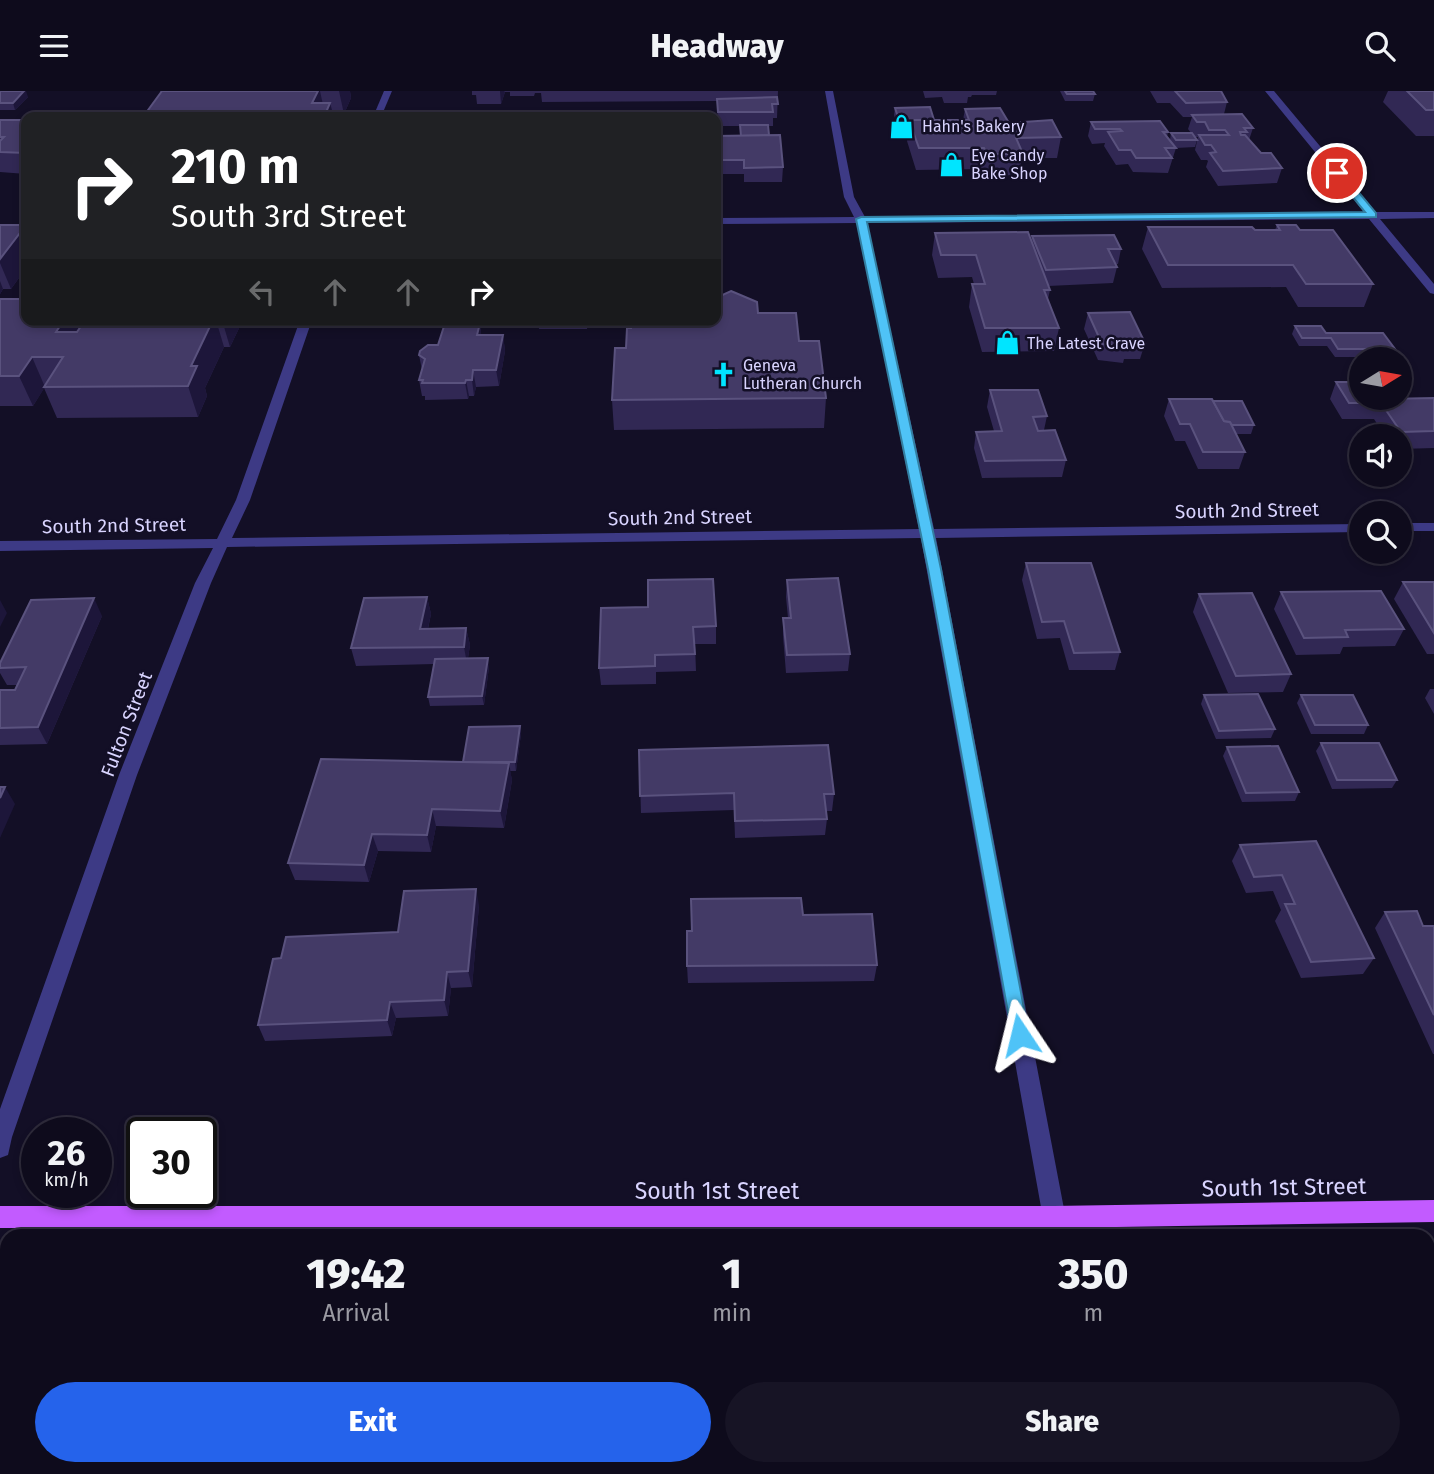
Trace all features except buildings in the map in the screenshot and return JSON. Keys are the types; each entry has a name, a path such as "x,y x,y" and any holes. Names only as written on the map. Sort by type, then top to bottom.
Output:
{"main road":[{"name":"South 1st Street","path":"0,1217 1056,1226 1434,1211"}],"street":[{"path":"379,112 388,91"},
{"path":"829,91 849,197 861,219 927,532 1056,1226"},
{"path":"1269,91 1434,291"},
{"path":"721,221 1434,215"},
{"name":"Fulton Street","path":"0,1148 1,1137 128,775 203,583 243,500 304,326"},
{"path":"1412,527 1434,527"},
{"name":"South 2nd Street","path":"0,546 1349,528"}],"place":[{"name":"Hahn's Bakery","path":"902,126"},
{"name":"Eye Candy Bake Shop","path":"951,164"},
{"name":"The Latest Crave","path":"1007,343"},
{"name":"Geneva Lutheran Church","path":"723,374"}],"route":[{"path":"1020,1035 935,569 861,219 1373,215 1337,173"}]}
